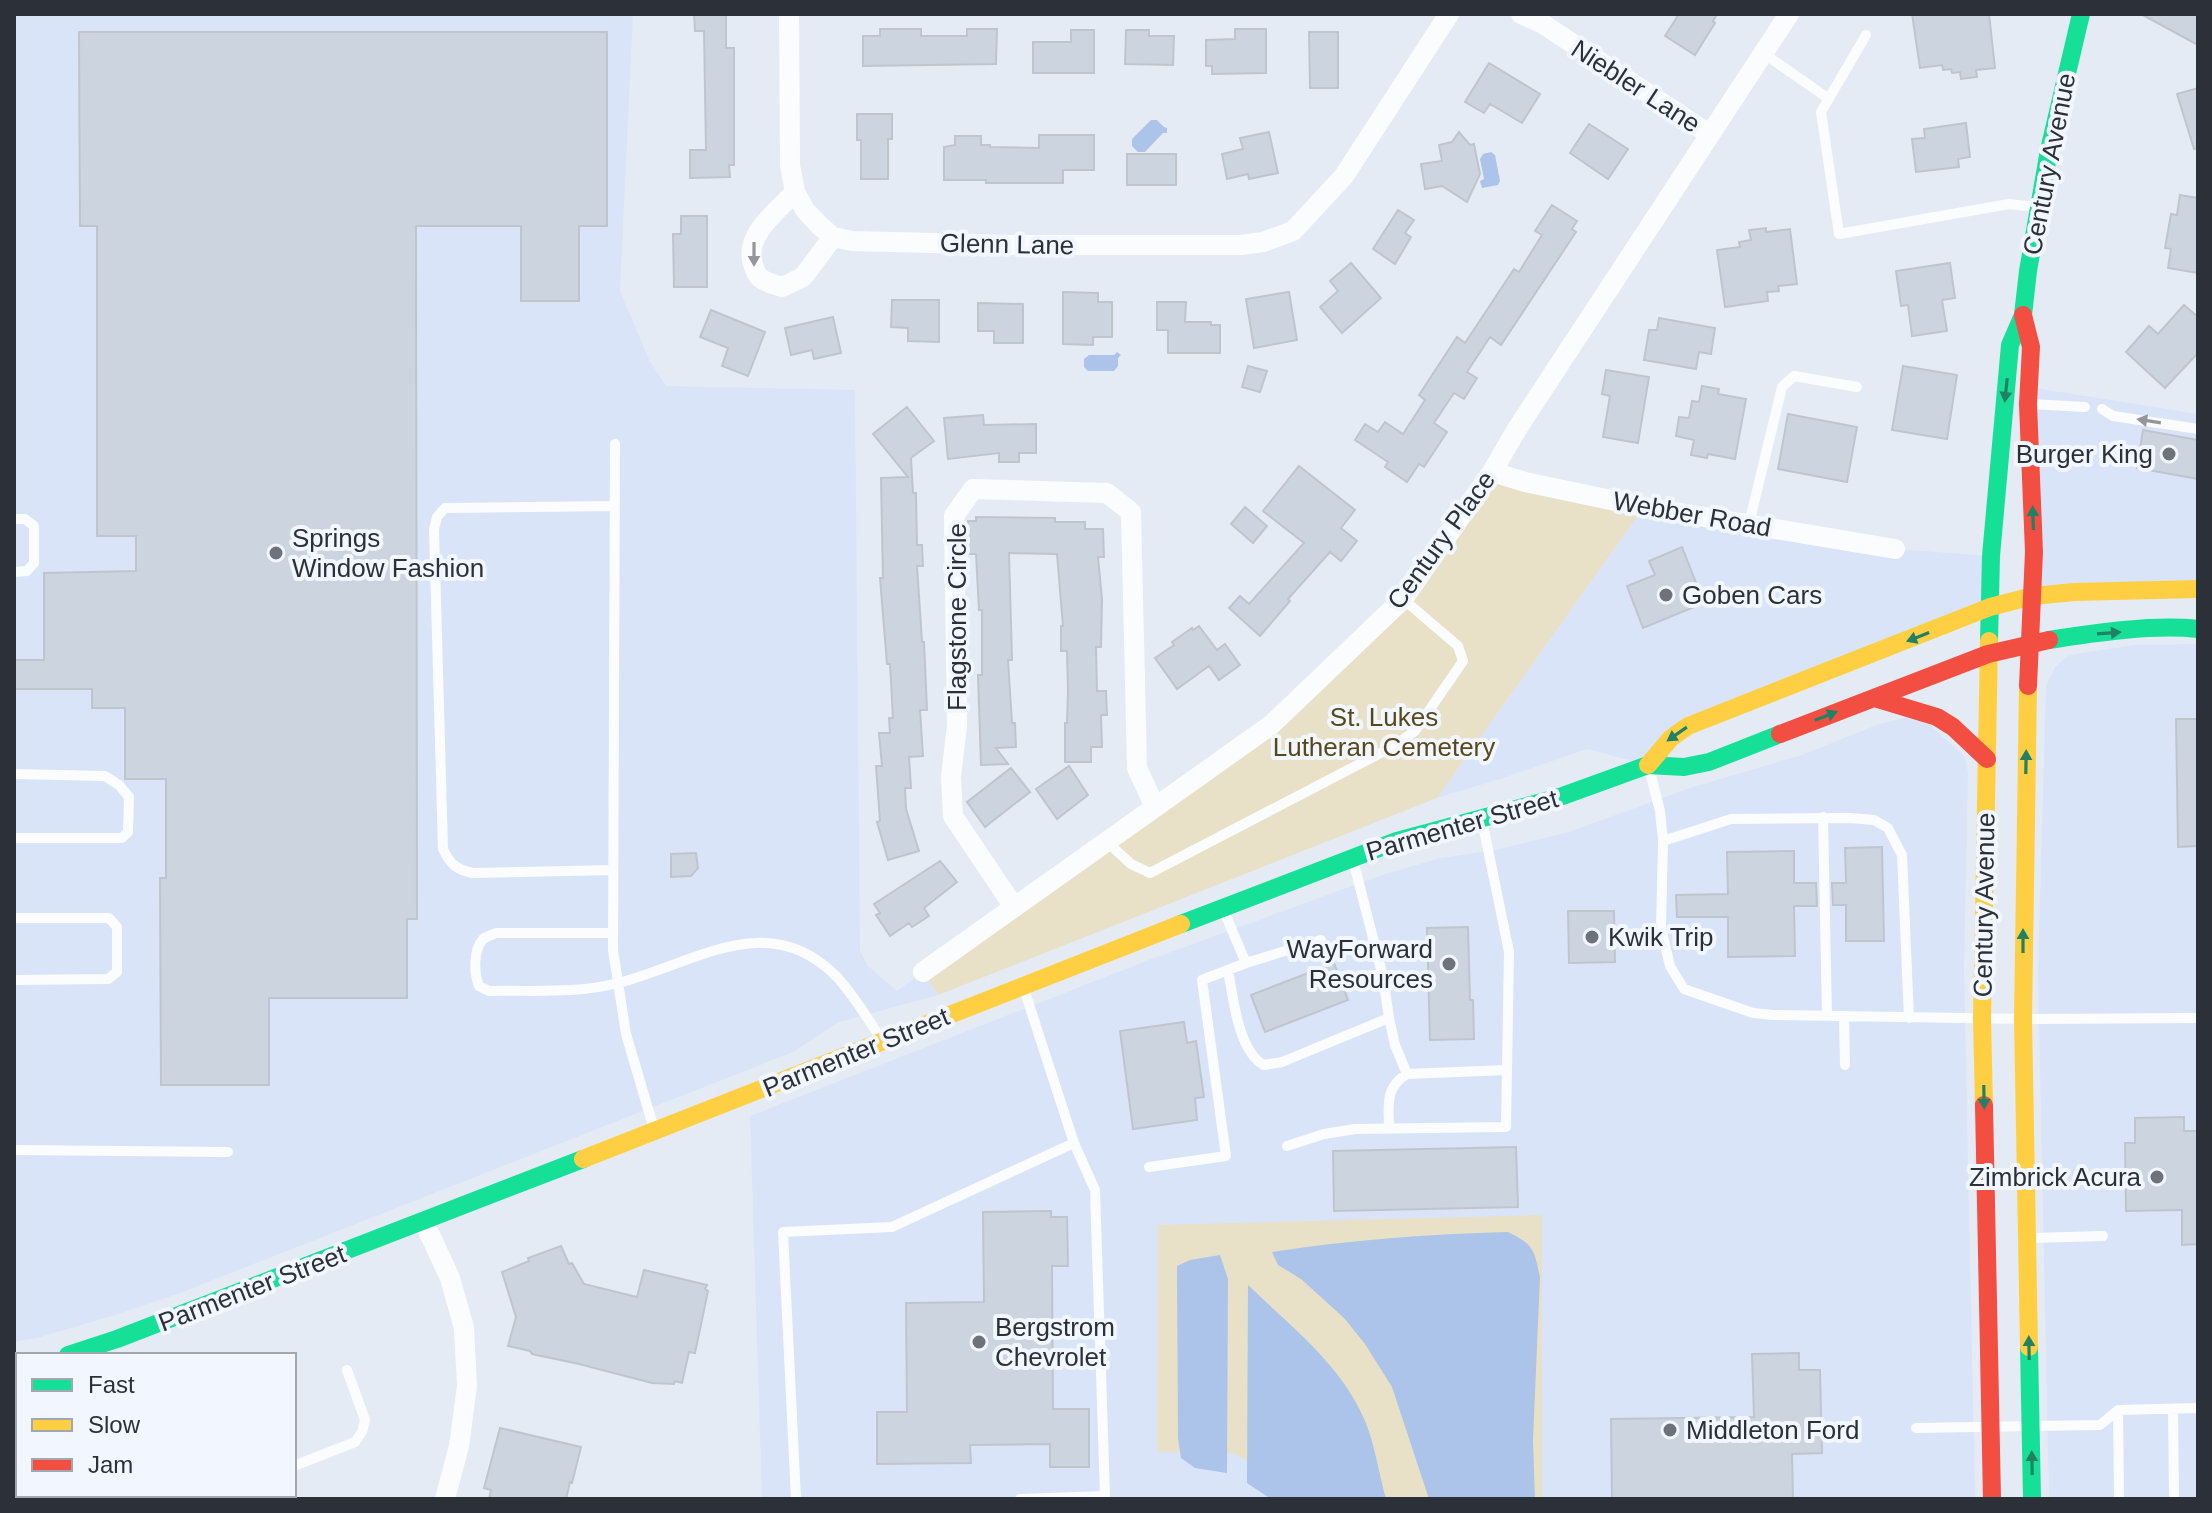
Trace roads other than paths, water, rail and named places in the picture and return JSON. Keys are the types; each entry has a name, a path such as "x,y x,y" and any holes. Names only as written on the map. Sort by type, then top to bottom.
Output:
{"street":[{"path":"789,14 790,165 795,192 805,210 833,237 803,277 782,287 764,282 754,272 750,250 756,233 795,192"},
{"name":"Glenn Lane","path":"833,237 852,241 1011,245 1241,245 1263,242 1293,231 1344,176 1449,14"},
{"name":"Niebler Lane","path":"1521,14 1543,24 1709,134"},
{"name":"Century Place","path":"923,972 1271,725 1403,599 1492,472 1789,14"},
{"name":"Century Avenue","path":"1992,1499 1982,1019 1991,556 2010,345 2023,315 2038,207 2081,14"},
{"name":"Century Avenue","path":"2023,315 2031,347 2028,404 2034,552 2027,711 2023,1019 2032,1499"},
{"name":"Webber Road","path":"1492,472 1630,504 1895,549"},
{"name":"Flagstone Circle","path":"1014,907 953,816 951,777 957,725 954,516 973,489 1107,493 1131,512 1137,768 1155,807"},
{"name":"Parmenter Street","path":"1648,765 1668,740 1688,726 1990,607 2033,596 2074,592 2198,589"},
{"name":"Parmenter Street","path":"74,1353 424,1222 1022,985 1423,832 1557,798 1648,765 1684,767 1709,762 1988,654 2080,635 2179,627 2198,629"},
{"path":"1874,698 1937,717 1953,727 1987,759"},
{"path":"424,1222 450,1278 464,1328 467,1386 459,1446 445,1499"}],"lane":[{"path":"1866,35 1821,112 1839,234 2009,204 2038,207"},
{"path":"1763,53 1829,99"},
{"path":"1749,524 1782,387 1794,376 1857,387"},
{"path":"2028,404 2085,407"},
{"path":"2102,409 2113,416 2198,429"},
{"path":"615,444 613,950 626,1034 655,1131"},
{"path":"613,870 473,873 460,870 449,862 443,849 434,529 437,517 445,508 615,506"},
{"path":"14,519 25,519 34,526 34,563 27,571 14,572"},
{"path":"1106,841 1131,864 1150,873 1394,746 1415,731 1463,661 1458,646 1403,599"},
{"path":"1648,765 1660,811 1663,841 1661,928 1670,966 1684,989 1753,1013 1982,1019 2198,1018"},
{"path":"14,774 105,776 119,785 129,797 128,832 122,838 14,838"},
{"path":"1663,841 1731,819 1823,817 1874,820 1888,828 1902,855 1909,1018"},
{"path":"1823,817 1827,1016"},
{"path":"1287,1146 1324,1134 1355,1129 1506,1127 1509,952 1481,818"},
{"path":"1352,857 1383,977 1395,1045 1407,1074"},
{"path":"1223,908 1246,963"},
{"path":"14,918 109,918 117,927 117,972 108,979 14,980"},
{"path":"613,933 496,933 483,940 476,953 476,979 479,986 489,991 580,990 618,983 738,944 765,941 791,947 824,965 850,993 882,1041"},
{"path":"1149,1167 1226,1156 1202,980 1321,940"},
{"path":"1228,970 1246,1047 1257,1062 1264,1065 1282,1062 1389,1018"},
{"path":"1020,1499 1105,1496 1095,1190 1074,1143 1022,985"},
{"path":"1844,1017 1845,1065"},
{"path":"1389,1129 1392,1087 1407,1074 1507,1070"},
{"path":"796,1499 783,1232 892,1227 1074,1143"},
{"path":"14,1150 228,1152"},
{"path":"2028,1238 2103,1236"},
{"path":"296,1465 355,1442 362,1432 365,1420 347,1370"},
{"path":"1916,1428 2100,1425 2118,1410 2198,1408"},
{"path":"2173,1409 2174,1499"},
{"path":"2118,1410 2119,1499"}],"water":[{"path":"1151,120 1157,120 1167,128 1167,133 1163,133 1145,152 1138,152 1132,146 1132,139"},
{"path":"1491,152 1495,155 1500,181 1498,185 1482,188 1480,181 1484,179 1480,159 1483,154"},
{"path":"1117,352 1121,355 1114,371 1088,371 1084,367 1084,359 1089,355 1114,355"},
{"path":"1508,1232 1532,1249 1540,1277 1533,1440 1535,1499 1429,1499 1392,1387 1365,1344 1344,1318 1301,1279 1278,1265 1272,1252 1390,1238"},
{"path":"1220,1255 1228,1279 1227,1473 1195,1468 1181,1458 1178,1438 1177,1266 1190,1260"},
{"path":"1248,1285 1314,1347 1343,1382 1365,1421 1386,1499 1271,1499 1247,1483"}],"place":[{"name":"Burger King","path":"2169,454"},
{"name":"Springs Window Fashion","path":"276,553"},
{"name":"Goben Cars","path":"1666,595"},
{"name":"Kwik Trip","path":"1592,937"},
{"name":"WayForward Resources","path":"1449,964"},
{"name":"Zimbrick Acura","path":"2157,1177"},
{"name":"Bergstrom Chevrolet","path":"979,1342"},
{"name":"Middleton Ford","path":"1670,1430"}],"park label":[{"name":"St. Lukes Lutheran Cemetery","path":"1384,732"}]}
